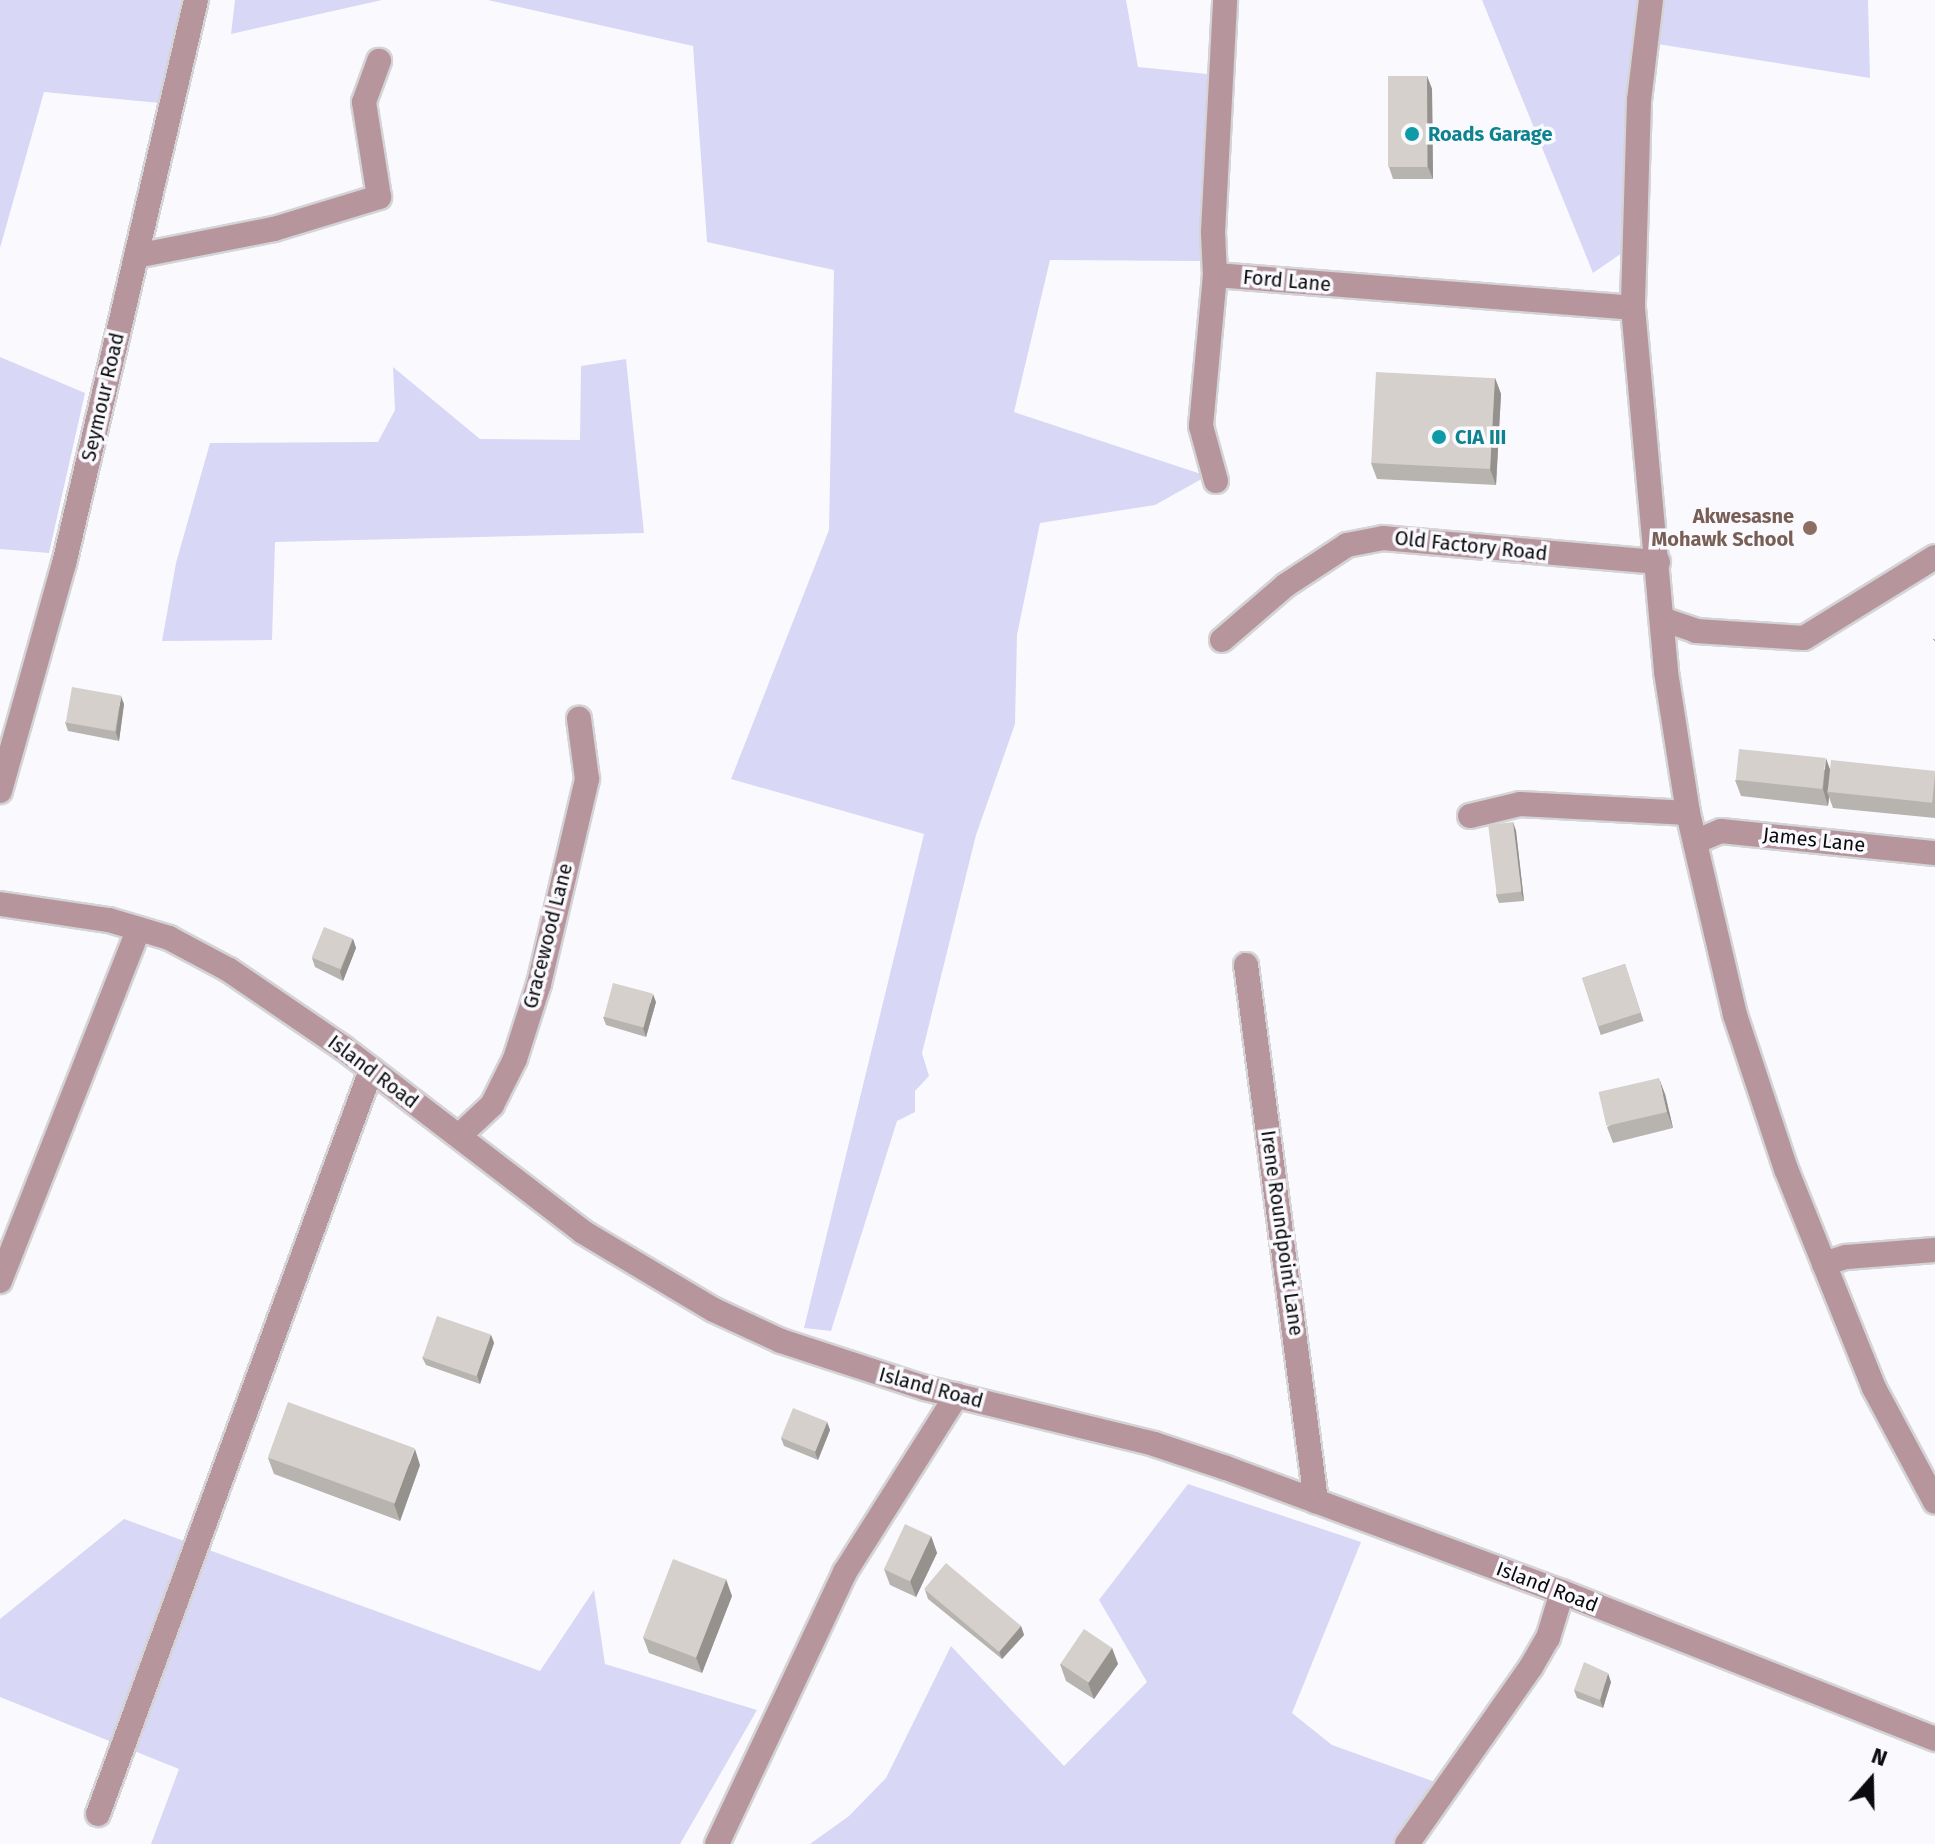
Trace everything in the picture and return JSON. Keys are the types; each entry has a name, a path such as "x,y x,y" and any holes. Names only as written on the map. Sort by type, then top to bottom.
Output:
{"street":[{"name":"Seymour Road","path":"0,791 64,564 196,0"},
{"name":"Ford Lane","path":"1225,0 1213,232 1215,275 1633,308"},
{"path":"1651,0 1639,100 1633,308 1666,672 1688,813 1735,1015 1786,1169 1874,1388 1935,1502"},
{"path":"136,256 274,229 379,197 364,102 379,61"},
{"path":"1215,275 1201,426 1216,481"},
{"name":"Old Factory Road","path":"1222,640 1286,585 1347,545 1383,538 1658,562"},
{"path":"1662,619 1696,631 1804,638 1935,557"},
{"name":"Gracewood Lane","path":"460,1135 492,1105 515,1059 539,984 587,779 579,719"},
{"path":"1470,816 1520,804 1688,813"},
{"name":"James Lane","path":"1695,842 1721,831 1935,853"},
{"name":"Island Road","path":"0,904 109,920 169,938 229,970 460,1135 583,1232 714,1310 781,1341 852,1367 1154,1444 1562,1592 1935,1739"},
{"path":"0,1281 139,929"},
{"name":"Irene Roundpoint Lane","path":"1246,965 1316,1501"},
{"path":"98,1814 371,1070"},
{"path":"1824,1264 1846,1257 1935,1250"},
{"path":"717,1844 845,1572 957,1395"},
{"path":"1407,1844 1531,1667 1548,1638 1562,1592"}],"shaded area":[{"path":"0,0 181,0 160,103 44,92 0,248"},
{"path":"235,0 382,0 231,34"},
{"path":"488,0 1126,0 1138,67 1217,75 1202,261 1050,260 1014,412 1207,476 1155,505 1040,523 1017,635 1015,724 976,835 922,1053 929,1076 915,1091 915,1112 897,1121 831,1331 804,1328 924,834 731,779 829,530 834,270 707,242 693,46"},
{"path":"1482,0 1868,0 1870,78 1645,42 1636,187 1622,253 1593,273"},
{"path":"0,357 85,393 49,553 0,549"},
{"path":"626,359 644,533 275,542 272,640 162,641 176,563 210,443 378,442 395,410 393,367 480,439 580,440 581,366"},
{"path":"1188,1484 1361,1542 1292,1713 1332,1745 1438,1783 1394,1844 810,1844 849,1816 886,1778 951,1646 1064,1766 1147,1682 1099,1600"},
{"path":"124,1519 540,1671 594,1590 605,1664 757,1710 680,1844 151,1844 179,1769 0,1697 0,1619"}],"building":[{"name":"Roads Garage","path":"1388,76 1427,76 1427,167 1388,167"},
{"name":"CIA III","path":"1376,372 1495,378 1490,469 1371,463"},
{"path":"72,687 121,696 115,731 66,722"},
{"path":"1739,749 1826,758 1822,789 1736,780"},
{"path":"1831,760 1935,771 1932,803 1828,792"},
{"path":"1513,822 1522,891 1497,895 1488,825"},
{"path":"324,927 353,939 340,969 312,958"},
{"path":"1625,964 1641,1013 1598,1026 1582,978"},
{"path":"613,983 653,994 644,1027 604,1017"},
{"path":"1659,1078 1667,1112 1606,1126 1599,1092"},
{"path":"437,1316 491,1335 477,1376 423,1358"},
{"path":"288,1402 415,1448 395,1504 268,1457"},
{"path":"793,1408 827,1422 815,1452 781,1438"},
{"path":"905,1524 931,1536 910,1582 884,1569"},
{"path":"673,1559 726,1579 696,1658 643,1637"},
{"path":"946,1563 1021,1626 999,1652 924,1589"},
{"path":"1084,1629 1112,1648 1089,1683 1061,1664"},
{"path":"1584,1662 1608,1673 1600,1700 1574,1690"}],"place":[{"name":"Roads Garage","path":"1412,134"},
{"name":"CIA III","path":"1439,437"},
{"name":"Akwesasne Mohawk School","path":"1810,528"}]}
